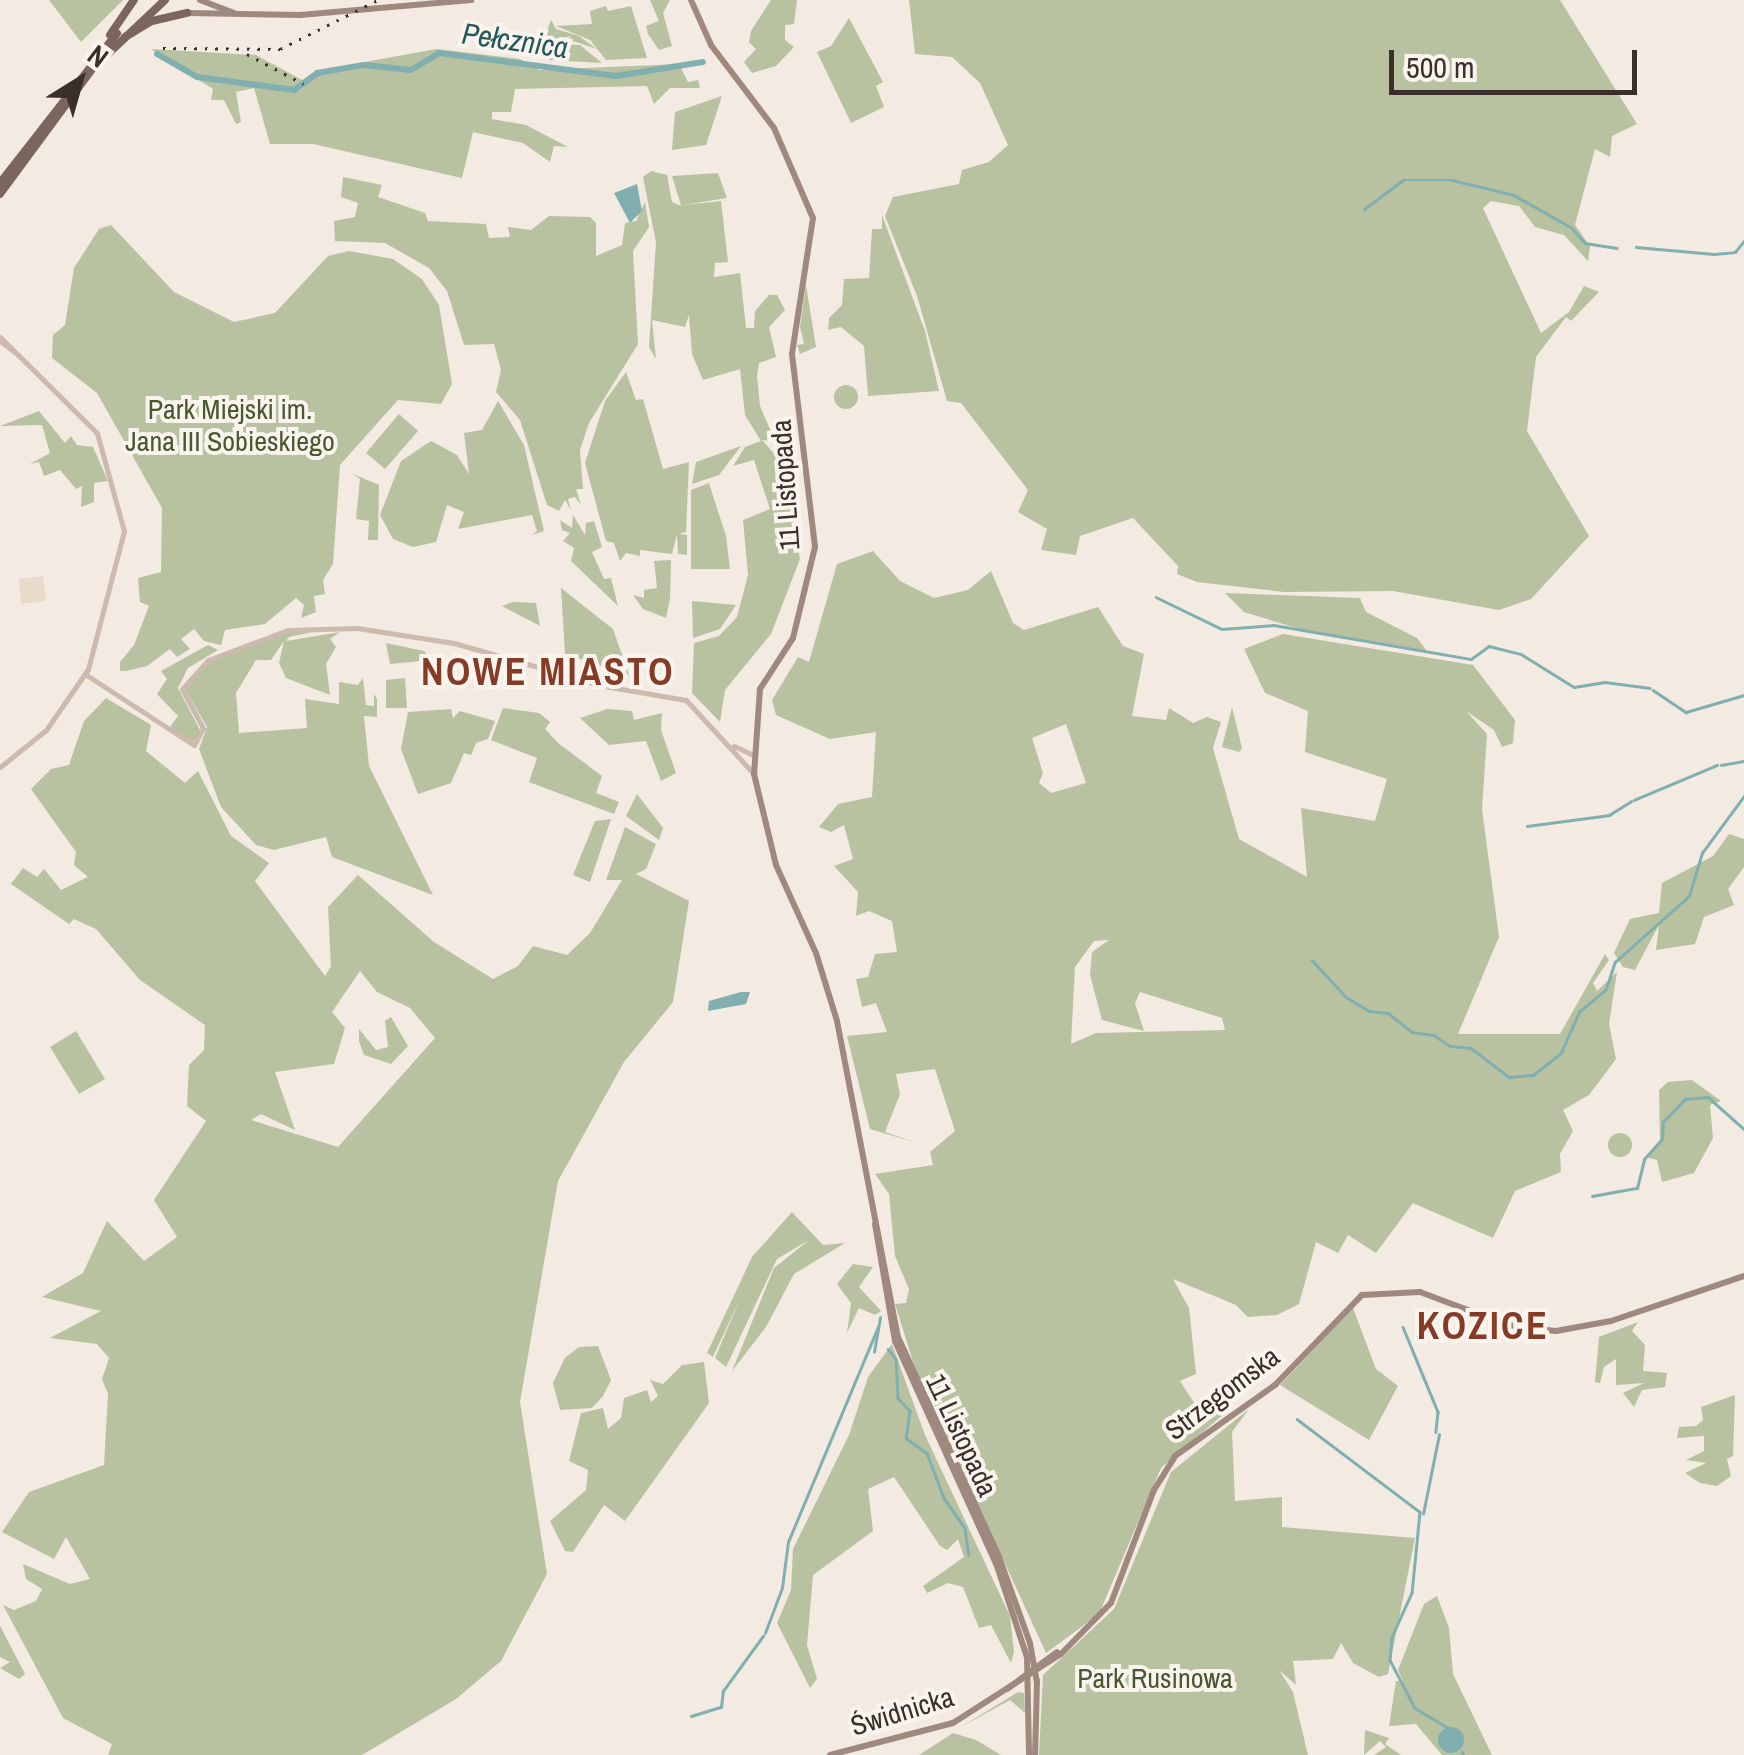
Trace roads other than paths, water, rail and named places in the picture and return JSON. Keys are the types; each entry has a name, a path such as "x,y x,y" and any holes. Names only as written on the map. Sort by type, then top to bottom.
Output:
{"main road":[{"path":"0,194 105,50 134,0"},
{"path":"105,50 152,20 200,8 199,0 245,15"},
{"path":"188,13 245,15 357,10 471,0"},
{"path":"0,183 105,50 161,1"},
{"name":"11 Listopada","path":"691,2 704,33 768,119 813,218 792,354 814,553 793,638 762,684 754,774 776,865 816,953 837,1020 900,1340 1004,1571 1034,1657 1033,1672"},
{"name":"11 Listopada","path":"876,1213 892,1332 997,1566 1033,1672"},
{"name":"Strzegomska","path":"1033,1672 1111,1603 1154,1490 1175,1456 1280,1380 1358,1297 1420,1292 1524,1328 1599,1324 1744,1276"},
{"name":"Strzegomska","path":"1033,1672 1068,1645"},
{"path":"1034,1657 1044,1661"},
{"path":"1032,1755 1033,1672"},
{"path":"1032,1755 1033,1672"},
{"name":"Świdnicka","path":"830,1755 927,1733 986,1705 1020,1685 1033,1672"},
{"name":"Świdnicka","path":"986,1705 1033,1672"},
{"path":"1020,1685 1031,1692"}],"street":[{"path":"0,767 46,730 69,690 85,674 123,544 122,519 97,433 38,370 4,342"},
{"path":"85,674 194,745 204,732 182,696 191,672 248,641 338,625 454,643 604,686 680,698 735,746 753,756"},
{"path":"735,746 754,742"},
{"path":"735,746 754,774"},
{"path":"742,758 753,756"}],"water":[{"path":"637,184 642,211 630,223 614,193"},
{"path":"750,992 746,1004 708,1011 709,1001"},
{"path":"1451,1727 1460,1731 1464,1740 1460,1749 1451,1753 1442,1749 1438,1740 1442,1731"}],"waterway":[{"name":"Pełcznica","path":"157,54 197,77 294,90 317,73 364,65 411,70 439,53 616,76 703,62"},
{"path":"1364,209 1403,180 1452,180 1514,195 1572,228 1585,243 1617,248"},
{"path":"1636,247 1714,254 1735,252 1744,241"},
{"path":"1156,597 1222,629 1274,625 1471,659 1489,646 1521,654 1574,687 1605,682 1650,688"},
{"path":"1653,690 1686,712 1744,695"},
{"path":"1721,765 1744,761"},
{"path":"1634,800 1717,765"},
{"path":"1312,960 1346,997 1369,1011 1388,1013 1412,1032 1434,1035 1450,1046 1471,1048 1509,1077 1533,1075 1561,1053 1579,1012 1606,989 1615,962 1689,896 1702,853 1744,796"},
{"path":"1527,826 1609,815 1631,801"},
{"path":"1592,1196 1637,1188 1644,1159 1662,1139 1663,1122 1685,1099 1708,1097 1744,1129"},
{"path":"874,1352 880,1318"},
{"path":"765,1633 782,1588 788,1542 878,1327"},
{"path":"1403,1327 1438,1412 1436,1432"},
{"path":"888,1349 896,1359 898,1398 910,1411 906,1438 927,1453 944,1498 965,1528 969,1555"},
{"path":"1297,1419 1420,1512 1412,1593 1392,1637 1390,1660 1415,1708 1448,1728"},
{"path":"1423,1514 1439,1435"},
{"path":"691,1716 721,1707 723,1691 763,1636"}],"railway":[{"path":"163,48 280,49 378,0"},
{"path":"247,54 304,84"}],"district":[{"name":"NOWE MIASTO","path":"548,672"},
{"name":"KOZICE","path":"1483,1326"}],"park label":[{"name":"Park Miejski im. Jana III Sobieskiego","path":"230,425"},
{"name":"Park Rusinowa","path":"1155,1678"}]}
